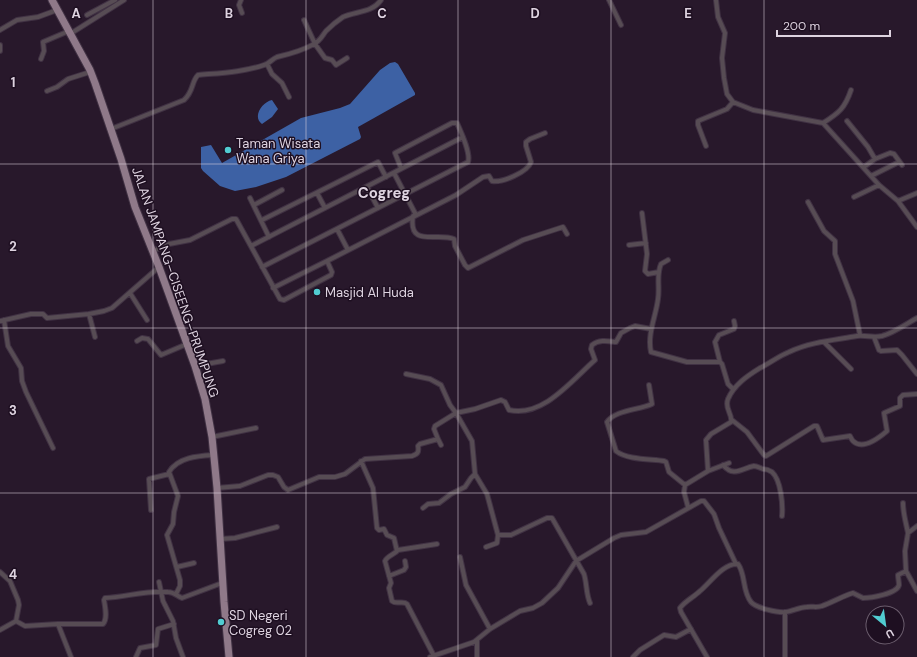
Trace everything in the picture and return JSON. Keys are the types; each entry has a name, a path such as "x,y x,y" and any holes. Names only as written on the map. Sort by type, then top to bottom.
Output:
{"main road":[{"name":"JALAN JAMPANG–CISEENG–PRUMPUNG","path":"52,0 90,72 111,129 135,207 159,267 195,366 205,399 214,455 222,583 229,657"}],"street":[{"path":"87,15 106,2 115,0"},
{"path":"41,59 44,51 43,42 69,33 124,0"},
{"path":"241,0 239,5 242,13"},
{"path":"111,129 184,100 189,96 198,75 226,72 268,64 274,58 295,53 315,44 330,27 338,21 350,15 374,7 380,0"},
{"path":"609,0 621,25"},
{"path":"716,0 718,17 725,33 722,58 724,78 727,94 733,102 753,110 823,123 871,176 898,201 917,227"},
{"path":"106,2 108,10"},
{"path":"0,30 17,20 38,17 57,10"},
{"path":"304,20 315,44 325,58 332,60 336,65 348,58"},
{"path":"0,45 0,51"},
{"path":"268,64 272,74 282,83 289,97"},
{"path":"47,91 57,87 68,79 90,72"},
{"path":"823,123 842,110 847,102 851,90"},
{"path":"706,146 698,125 698,121 727,109 733,102"},
{"path":"847,121 868,147 875,159"},
{"path":"262,267 468,162 469,158 457,123 452,123 395,153 401,168"},
{"path":"273,288 456,195 483,177 488,175 492,181 497,182 510,178 526,169 531,162 526,142 545,133"},
{"path":"252,246 463,137"},
{"path":"864,167 875,159 890,153 894,154 900,163 871,176"},
{"path":"262,220 378,162 386,177"},
{"path":"394,173 414,216 412,226 413,231 421,236 454,238 455,246 465,265 470,268 500,251 535,235 563,227 567,234"},
{"path":"854,197 880,185"},
{"path":"367,187 378,208"},
{"path":"254,205 282,190"},
{"path":"317,193 325,208"},
{"path":"898,201 917,193"},
{"path":"250,198 269,237"},
{"path":"808,202 824,231 834,241 835,254 853,301 860,335"},
{"path":"642,213 647,257 645,271 648,274 658,272"},
{"path":"153,251 169,244 190,240 234,219 237,220 273,288 280,299 284,300 331,275 332,272 327,261"},
{"path":"337,230 348,250"},
{"path":"629,245 646,243"},
{"path":"668,260 661,264 658,272 659,298 651,329 650,350 653,353 687,362 720,362"},
{"path":"52,448 24,387 21,368 8,346 2,320 31,314 43,314 47,318 89,314 110,309 159,267"},
{"path":"130,293 147,320"},
{"path":"89,314 95,338"},
{"path":"917,318 885,335 874,337 860,335 824,342 799,348 781,356 753,372 740,382 733,389 727,406 732,420 747,432 766,456 816,425 823,440 850,436 853,442 862,444 875,440 887,431 884,414 900,406 900,398 904,394 917,394"},
{"path":"733,389 728,384 715,342 719,335 734,329 734,321"},
{"path":"441,445 434,429 435,426 456,413 475,409 501,400 505,402 509,410 521,412 535,408 555,396 595,360 591,349 594,343 608,341 616,342 621,333 635,326 651,329"},
{"path":"874,337 879,350 882,352 896,350 902,355 917,374"},
{"path":"137,341 142,338 148,339 161,354 187,344"},
{"path":"824,342 851,369"},
{"path":"195,366 223,361"},
{"path":"406,374 430,379 441,385 450,405 472,441 475,474 487,494 498,535 497,543 486,547"},
{"path":"649,385 652,404 614,415 608,422 616,451 619,454 636,458 664,461 669,472 685,485"},
{"path":"708,471 706,440 712,434 729,424 732,420"},
{"path":"212,437 256,428"},
{"path":"217,488 240,486 268,475 273,475 278,477 284,487 288,490 319,477 335,477 345,474 361,461 369,459 412,456 418,453 418,446 420,444 438,439"},
{"path":"151,510 149,479 169,474 174,465 180,462 199,456 214,455"},
{"path":"361,461 372,488 377,528 379,530 384,529 387,536 394,538 397,551"},
{"path":"685,485 708,471 729,463"},
{"path":"723,465 727,469 733,471 742,471 757,466 771,471 776,480 780,493 783,508 782,516"},
{"path":"169,474 178,492 173,524 167,536 180,580 180,586 176,594"},
{"path":"422,508 428,504 439,503 451,494 465,487 475,474"},
{"path":"685,485 684,492 688,507"},
{"path":"437,544 397,551 385,560 392,583 389,588 392,601 395,603 405,602 407,604 432,656 472,643 490,629 520,611 533,608 558,588 576,561 617,537 646,532 679,515 688,507 701,500 704,501 714,514 736,564 738,564 741,568 745,591 752,603 756,605 785,612 806,607 822,606 853,593 862,598 884,594 897,588 898,575 906,571"},
{"path":"903,503 903,512 908,533 904,551 906,571 917,591"},
{"path":"498,535 511,535 547,518 552,518 586,580 587,596 590,603"},
{"path":"908,533 917,526"},
{"path":"220,539 234,538 277,527"},
{"path":"460,557 466,585 490,629"},
{"path":"389,576 404,570 406,567 404,561"},
{"path":"177,567 194,563"},
{"path":"707,657 680,608 702,590 719,573 736,564"},
{"path":"0,572 10,580 18,600 16,621"},
{"path":"159,582 160,592 174,624 176,638 183,657"},
{"path":"16,621 26,626 103,624 106,621 105,598 117,598 160,592 169,592 180,597 184,597 222,583"},
{"path":"785,612 785,657"},
{"path":"0,630 16,621"},
{"path":"58,624 71,657"},
{"path":"136,657 139,648 156,645 158,629 174,624"},
{"path":"633,657 640,650 664,635 676,637 691,630"},
{"path":"477,640 477,657"}],"water":[{"path":"395,62 398,64 415,95 358,127 361,137 360,139 286,177 256,187 235,191 220,186 201,168 201,147 211,145 222,163 301,118 350,104 380,70 390,63"},
{"path":"272,100 278,109 272,117 262,124 259,121 258,114 268,101"}],"place":[{"name":"Taman Wisata Wana Griya","path":"228,150"},
{"name":"Masjid Al Huda","path":"317,292"},
{"name":"SD Negeri Cogreg 02","path":"221,622"}],"district":[{"name":"Cogreg","path":"384,193"}]}
